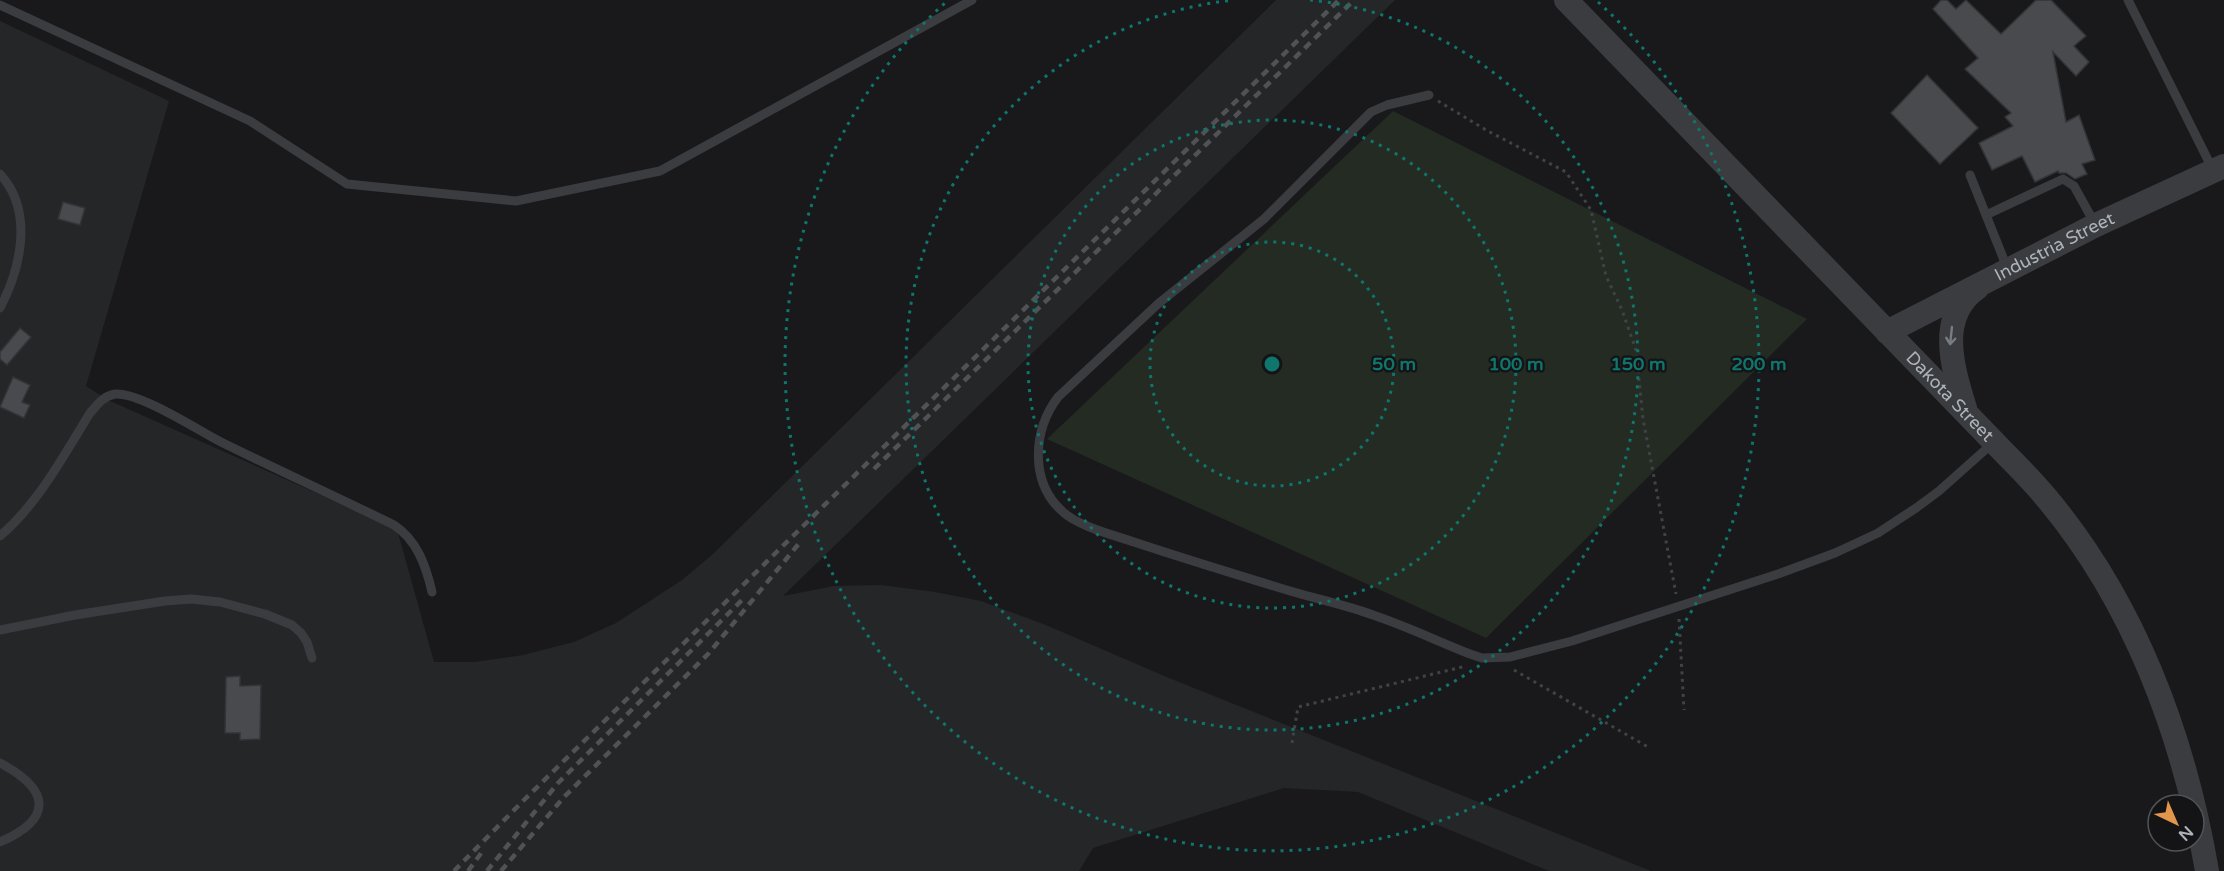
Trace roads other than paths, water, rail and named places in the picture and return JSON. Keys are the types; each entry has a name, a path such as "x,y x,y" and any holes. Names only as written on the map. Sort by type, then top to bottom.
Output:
{"street":[{"name":"Dakota Street","path":"1566,0 1994,442 2045,496 2079,542 2131,627 2171,724 2186,771 2207,871"},
{"name":"Industria Street","path":"1887,332 2096,225 2218,168"},
{"path":"1968,415 1954,372 1950,346 1952,327 1959,307 1972,291 2002,272"}],"lane":[{"path":"0,5 250,121 348,184 516,201 660,171 972,0"},
{"path":"2128,0 2218,168"},
{"path":"1429,95 1387,105 1371,112 1264,219 1159,303 1058,397 1044,420 1039,450 1040,477 1051,500 1064,514 1104,531 1228,572 1373,615 1470,654 1495,658 1510,657 1572,641 1778,574 1878,533 1939,491 1994,442"},
{"path":"0,174 16,202 21,230 19,256 0,308"},
{"path":"1970,175 1986,215 2002,272"},
{"path":"1986,215 2063,179 2074,186 2096,225"},
{"path":"0,536 30,505 90,413 101,400 113,394 124,395 143,401 393,525 405,534 418,551 427,570 432,592"},
{"path":"0,630 75,615 191,599 220,602 284,620 301,633 312,658"},
{"path":"0,763 27,780 35,789 39,806 37,815 29,826 0,842"}],"railway":[{"path":"454,871 1339,0"},
{"path":"874,469 1354,0"},
{"path":"501,871 564,797 709,653 801,541"},
{"path":"487,871 558,783 745,597"},
{"path":"468,871 482,852"}]}
